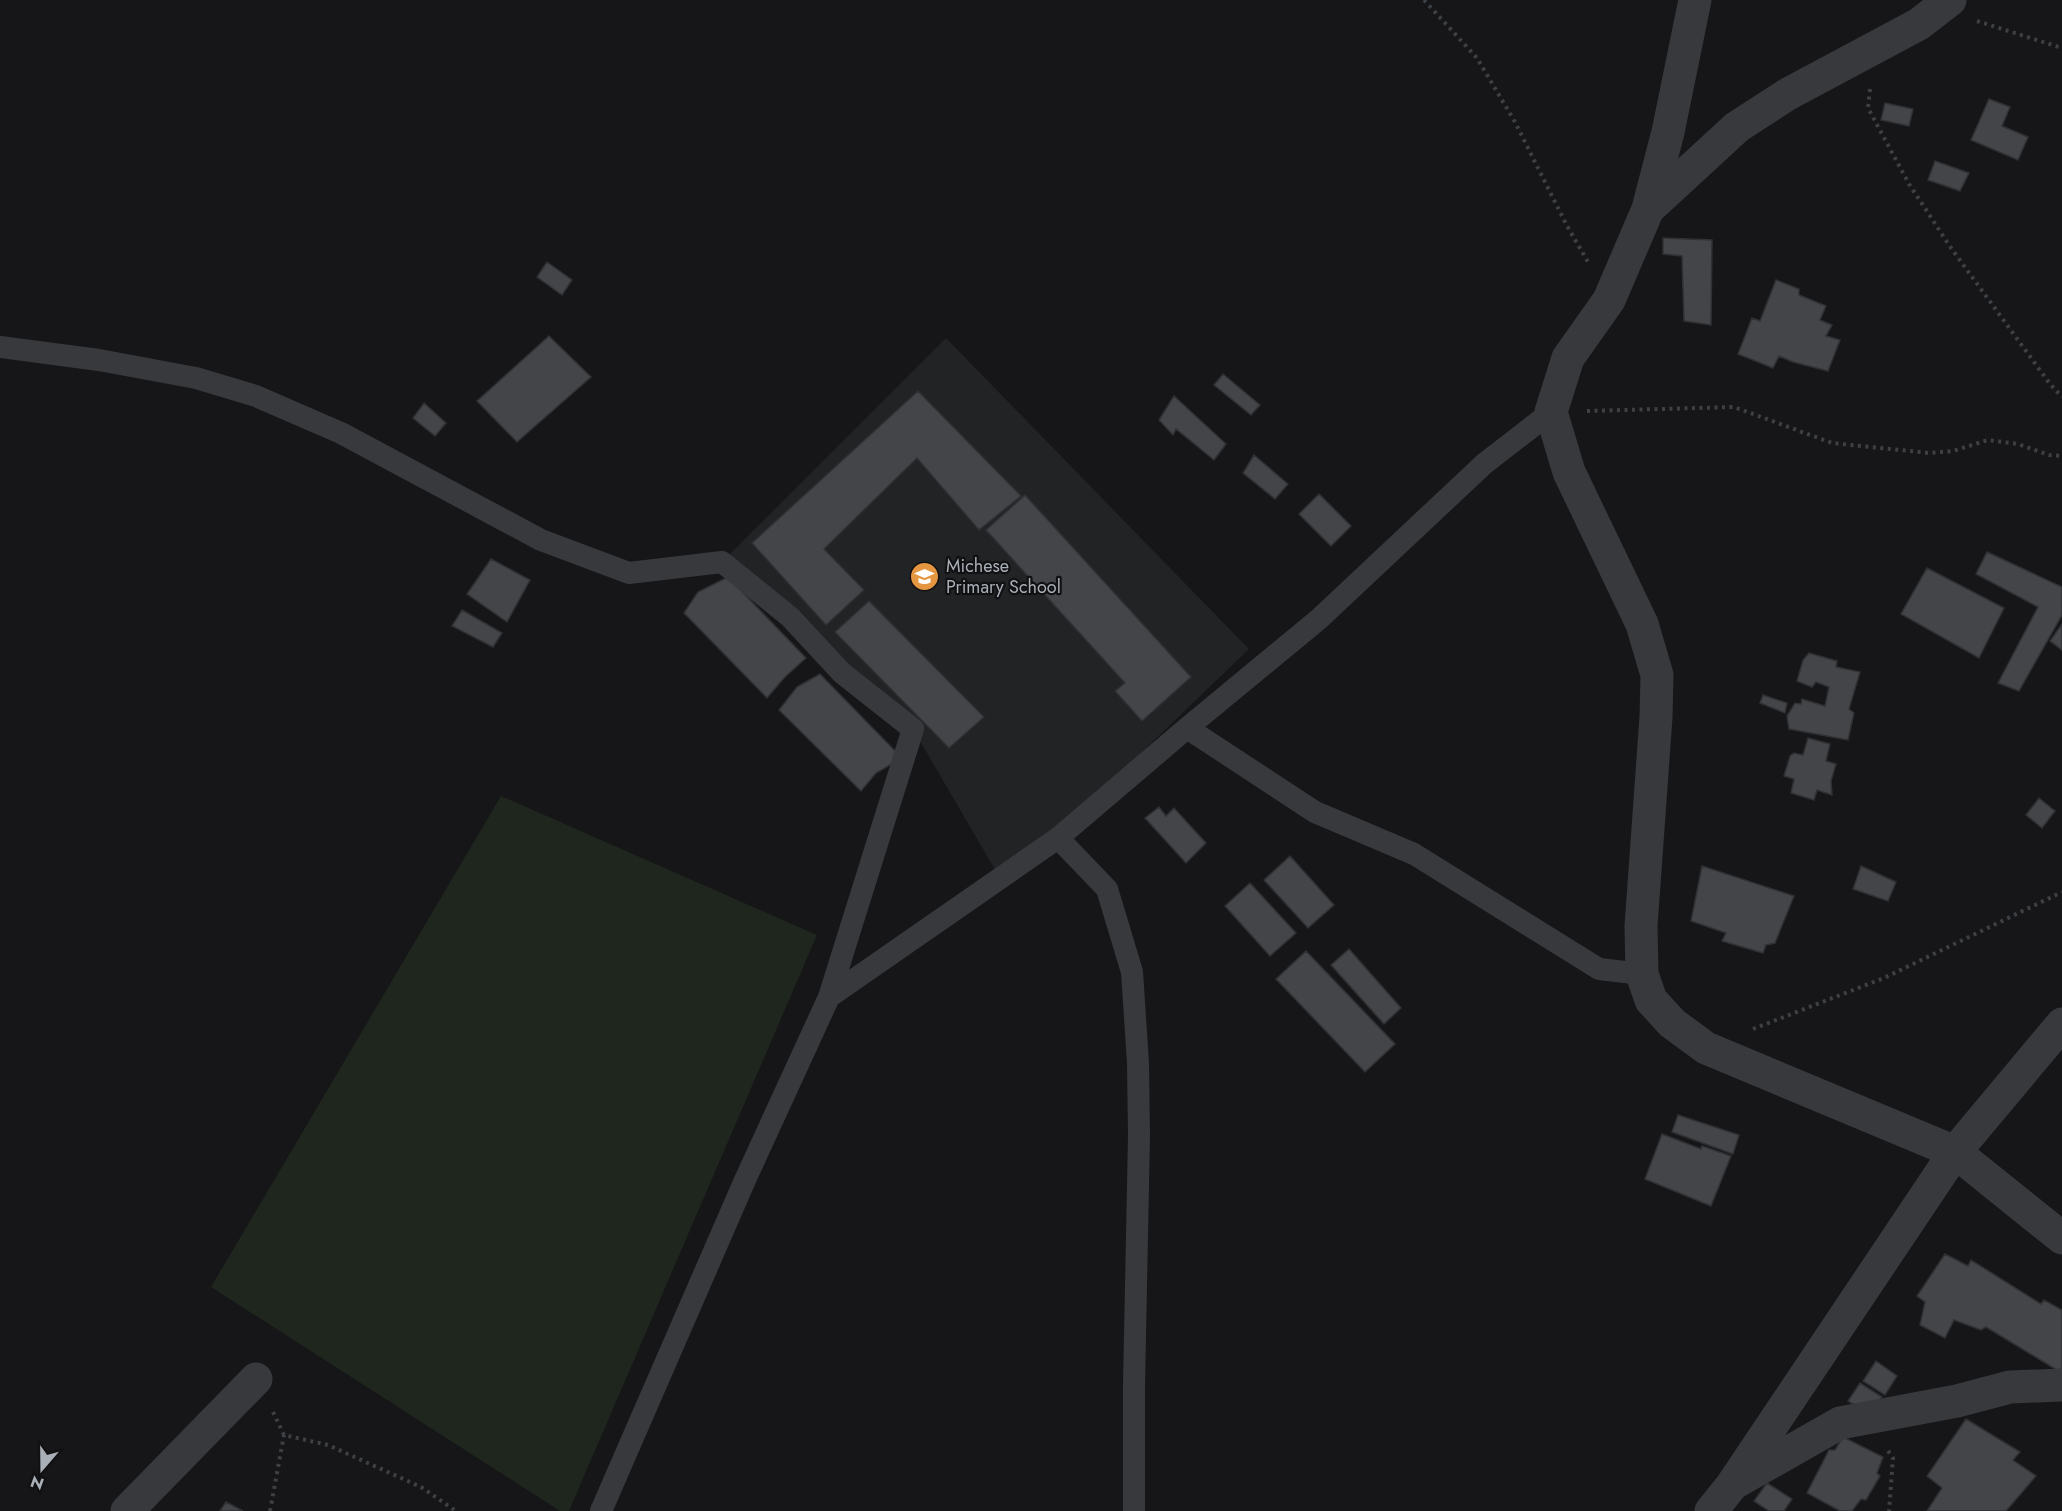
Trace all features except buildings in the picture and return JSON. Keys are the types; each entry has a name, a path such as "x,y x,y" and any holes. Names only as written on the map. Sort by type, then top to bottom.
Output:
{"street":[{"path":"1695,0 1668,132 1648,209 1609,300 1568,358 1551,412 1569,472 1642,624 1657,675 1641,926 1642,974 1651,1000 1672,1023 1706,1048 1955,1152 2062,1238"},
{"path":"1648,209 1737,127 1788,94 1919,24 1944,5"},
{"path":"1711,1511 1732,1485 1955,1152 2062,1024"},
{"path":"127,1511 256,1379"},
{"path":"1732,1485 1840,1423 1957,1401 2010,1388 2062,1385"}],"lane":[{"path":"0,347 99,360 196,378 256,396 341,433 541,540 629,573 722,562 790,617 842,672 913,729 829,997 745,1180 601,1511"},
{"path":"829,997 1058,838 1319,619 1484,464 1551,412"},
{"path":"1187,728 1315,812 1414,854 1599,969 1642,974"},
{"path":"1058,838 1107,889 1132,972 1138,1063 1139,1136 1134,1511"}],"path":[{"path":"1425,0 1477,58 1515,122 1566,224 1609,300"},
{"path":"1944,5 2062,48"},
{"path":"1876,46 1868,108 1909,184 1951,248 2050,384 2062,397"},
{"path":"1551,412 1734,407 1832,443 1929,453 1953,451 1988,440 2018,444 2049,455 2062,456"},
{"path":"1706,1048 1884,978 2062,892"},
{"path":"256,1379 284,1435 270,1511"},
{"path":"284,1435 328,1445 421,1487 456,1511"},
{"path":"1887,1450 1893,1458 1889,1511"}],"shaded area":[{"name":"Michese Primary School","path":"946,338 1249,649 1004,885 913,729 722,562"},
{"path":"501,796 817,935 569,1511 560,1511 211,1287"}],"place":[{"name":"Michese Primary School","path":"925,576"}]}
